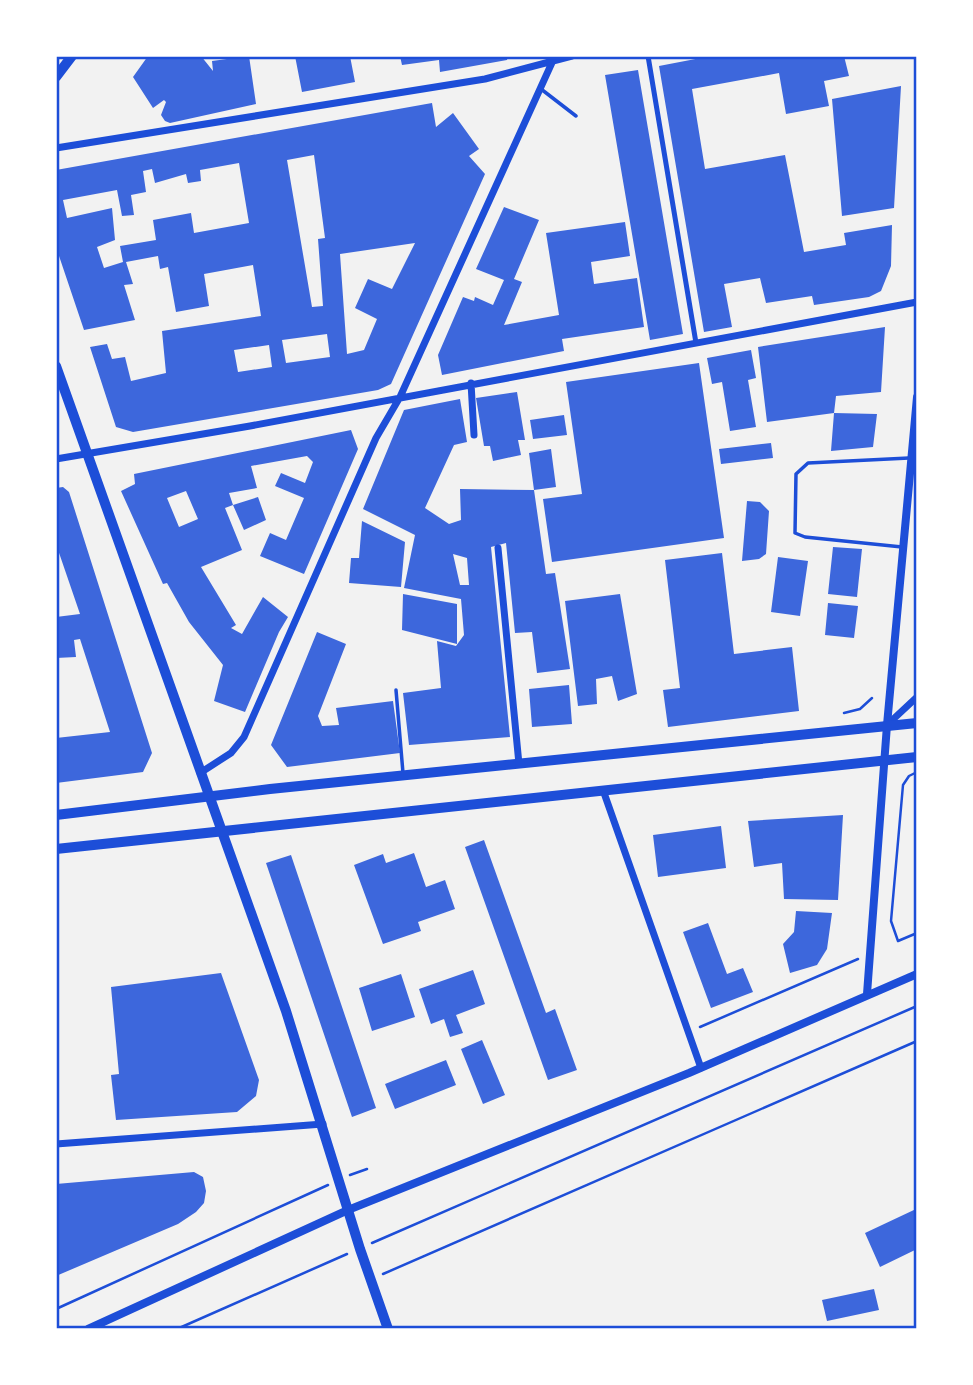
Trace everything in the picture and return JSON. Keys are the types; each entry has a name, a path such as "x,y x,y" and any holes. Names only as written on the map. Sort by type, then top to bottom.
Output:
{"main road":[{"path":"56,76 72,56"},
{"path":"56,366 89,453 323,1124 360,1248 388,1329"},
{"path":"56,815 403,775 917,723"},
{"path":"56,849 917,757"}],"street":[{"path":"56,148 485,79 554,57 572,56"},
{"path":"648,56 696,343"},
{"path":"200,773 230,753 244,737 376,438 400,397 554,57"},
{"path":"56,459 917,302"},
{"path":"471,383 474,435"},
{"path":"867,994 887,725 917,397"},
{"path":"498,548 519,764"},
{"path":"887,725 917,697"},
{"path":"603,790 701,1068"},
{"path":"88,1329 348,1210 701,1068 917,974"},
{"path":"56,1144 323,1124"}],"lane":[{"path":"541,89 576,117"},
{"path":"904,547 805,537 795,533 793,523 796,474 808,463 912,458"},
{"path":"397,690 403,775"}],"path":[{"path":"844,713 860,709 873,698"},
{"path":"917,772 909,776 903,785 891,921 898,941 917,933"},
{"path":"688,1032 859,959"},
{"path":"177,1329 917,1006"},
{"path":"370,1279 917,1041"},
{"path":"56,1309 367,1168"}],"building":[{"path":"148,56 201,56 213,71 212,61 249,56 256,104 170,123 165,121 161,115 166,102 164,100 153,108 133,77"},
{"path":"295,56 350,56 355,82 302,92"},
{"path":"400,56 508,56 507,60 440,72 439,60 402,65"},
{"path":"711,56 844,56 849,76 824,81 829,106 786,114 779,73 692,89 705,169 785,155 804,252 846,245 844,233 892,225 891,266 881,291 869,297 814,305 812,296 766,303 760,278 724,284 732,327 704,332 659,66"},
{"path":"638,70 683,334 650,340 605,75"},
{"path":"901,86 894,208 842,216 832,99"},
{"path":"432,103 436,127 453,113 479,149 469,156 485,174 391,384 378,390 133,432 116,427 90,347 107,344 112,359 125,357 131,381 166,373 162,331 261,316 253,265 204,274 209,306 176,312 168,267 160,269 158,256 126,262 133,284 124,285 135,320 84,330 56,247 56,170","holes":["314,155 325,238 318,239 323,306 312,307 287,160","239,163 249,223 194,233 191,213 153,220 156,240 120,246 123,262 104,268 97,247 115,240 112,208 67,218 63,200 117,190 122,216 134,215 131,195 146,192 143,171 152,169 155,183 186,174 188,183 201,181 200,170","415,243 392,289 368,279 355,308 377,319 364,350 347,354 340,254","327,334 330,357 286,363 282,340","269,345 272,367 238,372 234,350"]},
{"path":"504,207 539,220 514,279 522,282 504,325 559,315 546,233 625,222 630,256 591,262 594,284 637,278 644,327 562,339 564,351 442,375 438,355 463,297 474,301 475,297 493,305 504,280 476,269"},
{"path":"885,327 881,392 836,396 834,413 767,422 758,347"},
{"path":"751,350 756,378 748,380 756,427 730,431 722,382 712,384 707,358"},
{"path":"699,363 724,538 552,562 543,499 582,494 566,382"},
{"path":"517,392 525,440 518,440 521,455 493,461 490,446 484,446 476,398"},
{"path":"460,399 467,442 454,445 425,508 449,524 461,520 460,489 534,490 546,574 555,573 570,669 537,673 532,632 515,633 506,543 491,547 510,737 409,745 403,693 441,688 437,641 456,646 464,635 461,599 404,588 415,535 363,509 404,410","holes":["453,554 467,558 469,585 460,585"]},
{"path":"834,413 877,414 873,447 831,451"},
{"path":"564,415 567,435 533,439 530,420"},
{"path":"351,430 358,449 304,574 260,556 270,533 286,540 304,498 275,486 281,473 305,483 313,462 307,456 251,466 257,488 229,493 233,505 225,508 242,550 201,567 236,625 231,628 242,634 263,597 288,617 245,712 214,701 223,665 189,622 167,583 163,584 121,491 135,484 134,474","holes":["186,491 198,519 179,527 167,498"]},
{"path":"771,443 773,458 721,464 719,449"},
{"path":"551,449 556,487 534,490 529,453"},
{"path":"63,487 69,492 152,753 143,772 56,783 56,738 110,732 80,639 74,640 76,657 56,658 56,617 80,614 56,544 56,488"},
{"path":"258,497 266,520 244,530 233,505"},
{"path":"747,501 760,502 769,511 766,554 759,559 742,561"},
{"path":"362,521 405,542 401,587 349,583 351,558 359,558"},
{"path":"833,547 862,549 857,597 828,594"},
{"path":"722,553 734,654 792,647 799,711 668,727 663,690 680,688 665,560"},
{"path":"778,557 808,561 800,616 771,612"},
{"path":"403,594 457,604 457,644 402,630"},
{"path":"620,594 637,694 618,701 612,676 596,679 597,704 578,706 565,601"},
{"path":"828,603 858,606 854,638 825,635"},
{"path":"317,632 346,644 318,716 322,726 339,725 336,708 393,701 400,753 287,767 271,745"},
{"path":"569,685 572,724 532,727 529,689"},
{"path":"843,815 838,900 784,899 782,863 754,867 748,821"},
{"path":"721,826 726,868 658,877 653,835"},
{"path":"484,840 546,1013 555,1009 577,1070 548,1080 465,847"},
{"path":"414,853 426,887 445,880 455,909 418,922 421,931 383,944 354,865 383,854 386,863"},
{"path":"291,855 376,1108 352,1117 266,863"},
{"path":"796,911 832,913 827,949 817,965 790,973 783,944 794,932"},
{"path":"708,923 727,974 743,968 753,992 711,1008 683,932"},
{"path":"473,970 485,1004 456,1015 463,1033 450,1037 444,1019 431,1024 419,989"},
{"path":"221,973 259,1080 256,1096 237,1112 116,1120 111,1075 119,1074 111,987"},
{"path":"401,974 415,1017 372,1031 359,988"},
{"path":"482,1040 505,1095 483,1104 461,1049"},
{"path":"446,1060 456,1085 395,1109 385,1084"},
{"path":"194,1172 203,1177 206,1191 204,1203 196,1212 178,1224 56,1276 56,1184"},
{"path":"916,1209 917,1249 880,1267 865,1233"},
{"path":"874,1289 879,1310 827,1321 822,1300"}]}
